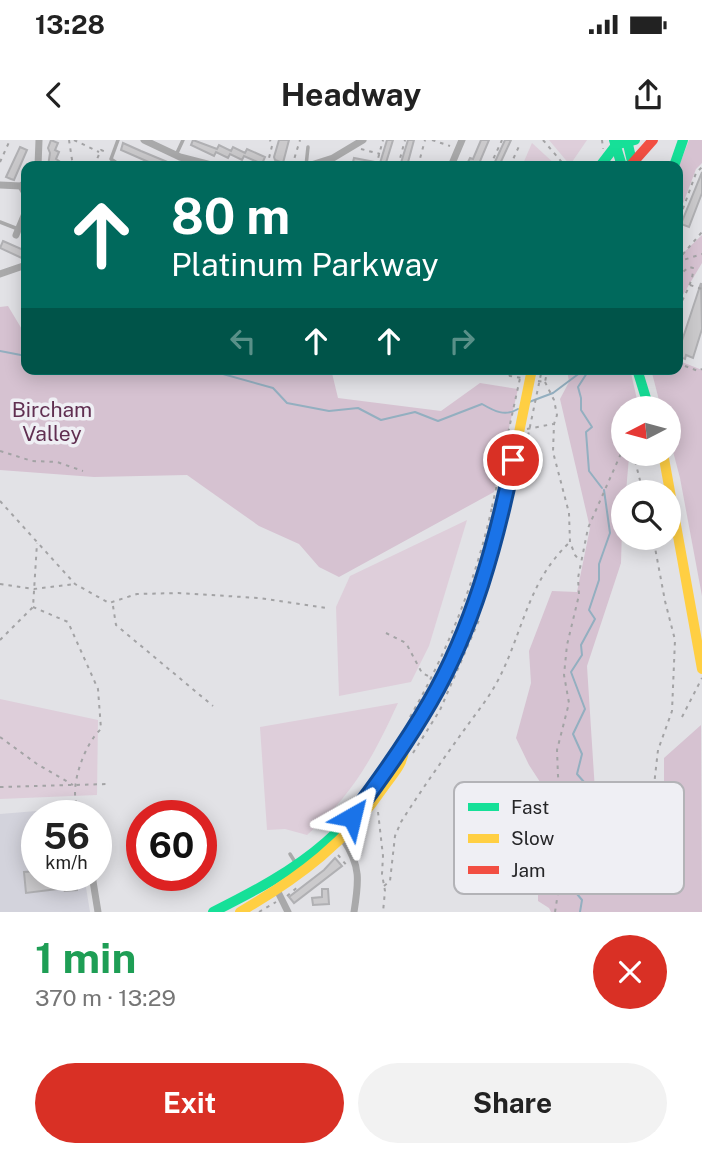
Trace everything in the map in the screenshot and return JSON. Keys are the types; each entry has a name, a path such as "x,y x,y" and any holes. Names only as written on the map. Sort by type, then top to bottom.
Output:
{"main road":[{"path":"634,161 653,140"},
{"path":"676,161 683,140"},
{"path":"623,141 629,161"},
{"path":"605,161 623,141"},
{"path":"237,903 293,859 336,833 352,817 404,747 435,693 463,635 488,563 497,509 530,375"},
{"path":"639,375 645,396"},
{"path":"665,466 702,669"},
{"path":"213,912 277,890 343,839 405,756 404,747"}],"street":[{"path":"38,161 39,140"},
{"path":"144,140 176,155 197,161"},
{"path":"323,161 357,146 363,140"},
{"path":"453,161 462,140"},
{"path":"0,185 21,184"},
{"path":"17,232 21,223"},
{"path":"0,274 21,267"},
{"path":"343,839 354,856 358,875 359,886 354,912"},
{"path":"277,890 288,912"},
{"path":"95,891 98,912"}],"lane":[{"path":"112,161 118,140"},
{"path":"176,155 183,140"},
{"path":"308,148 311,161"},
{"path":"0,222 17,232"}],"path":[{"path":"0,162 10,140"},
{"path":"69,140 72,161"},
{"path":"74,140 113,155"},
{"path":"268,161 272,140"},
{"path":"294,161 300,140"},
{"path":"378,161 383,140"},
{"path":"399,161 405,140"},
{"path":"419,161 425,140"},
{"path":"432,140 455,147"},
{"path":"492,161 500,140"},
{"path":"543,140 561,161"},
{"path":"602,140 602,147"},
{"path":"512,161 520,144"},
{"path":"362,150 380,154"},
{"path":"96,161 100,152"},
{"path":"683,209 696,173 702,167"},
{"path":"683,254 702,232"},
{"path":"683,259 702,254"},
{"path":"683,273 692,267 694,277 683,299"},
{"path":"689,285 702,289"},
{"path":"683,365 698,371 702,369"},
{"path":"408,721 431,677 467,592 497,509 521,375"},
{"path":"545,382 554,400 557,415 553,452 569,513 570,542 581,562"},
{"path":"0,451 32,461 57,463 83,471"},
{"path":"559,782 557,750 569,703 564,675 566,645 579,595 578,578 588,528 615,466"},
{"path":"0,501 75,584 113,604 137,594 178,593 259,598 327,608"},
{"path":"384,886 390,881 395,835 401,822 498,681 516,632 544,573 551,561 570,542"},
{"path":"0,640 33,607 37,543"},
{"path":"654,782 658,750 672,711 676,640 655,550"},
{"path":"0,584 34,589 75,584"},
{"path":"113,604 116,625 213,706"},
{"path":"33,607 68,622 98,689 101,729 92,736 74,785 76,800"},
{"path":"386,633 407,643 422,673 431,677"},
{"path":"682,717 702,678"},
{"path":"0,737 37,764 74,785"},
{"path":"0,787 108,784"},
{"path":"376,804 381,827 383,912"},
{"path":"338,854 355,875 358,875"},
{"path":"555,912 558,894"}],"shaded area":[{"path":"549,140 587,140 573,161 567,161"},
{"path":"532,143 552,161 524,161"},
{"path":"467,520 429,646 411,682 339,696 336,607 350,576"},
{"path":"0,699 98,720 97,795 0,799"},
{"path":"398,703 350,790 323,820 307,835 285,829 267,830 260,727"},
{"path":"21,812 21,891 87,891 90,912 0,912 0,814"}],"green space":[{"path":"689,140 702,140 702,163 696,169 683,204 683,161 681,161"},
{"path":"702,235 702,263 683,295 683,253"},
{"name":"Bircham Valley","path":"8,306 21,328 21,375 332,375 338,398 441,411 480,383 518,389 494,492 339,577 319,567 299,544 259,526 187,475 94,477 0,470 0,307"},
{"path":"683,362 702,370 702,596 681,480 677,466 681,466 681,396 658,396 653,375 683,375"},
{"path":"568,375 631,375 636,396 611,396 611,466 628,466 627,480 611,480 611,550 621,550 621,563 587,666 594,782 540,782 516,738 531,683 529,651 552,591 577,592 590,528 560,399 569,382"},
{"path":"701,725 702,912 551,912 538,901 538,894 684,894 684,782 664,782 664,758"}],"building":[{"path":"51,140 58,143 55,150 59,152 56,159 59,161 49,161 48,148"},
{"path":"193,140 217,149 219,145 231,151 233,147 245,153 247,149 265,157 263,161 255,161 244,156 242,160 230,154 228,158 216,152 214,156 191,145"},
{"path":"279,140 289,140 284,161 275,160"},
{"path":"387,140 393,140 387,161 381,161"},
{"path":"408,140 414,140 408,161 402,161"},
{"path":"481,140 489,140 480,161 468,161 470,158 473,159"},
{"path":"505,140 511,140 501,161 495,161"},
{"path":"123,143 165,161 146,161 121,150"},
{"path":"20,147 27,150 14,180 6,177"},
{"path":"702,172 702,193 689,227 683,225"},
{"path":"3,241 21,249 21,258 0,248"},
{"path":"701,283 702,329 693,358 686,355 683,358 683,338"},
{"path":"335,858 342,866 294,903 289,897"},
{"path":"322,889 328,889 329,904 313,905 312,898 322,897"}],"waterway":[{"path":"0,351 21,355"},
{"path":"226,375 273,388 287,403 329,411 358,408 381,420 415,412 438,421 482,404 504,413 518,409"},
{"path":"529,402 553,393 577,375"},
{"path":"586,375 578,387 581,410 592,427 586,432 589,471 602,488"},
{"path":"584,782 577,774 582,754 573,734 585,709 571,672 582,655 581,645 595,619 589,610 599,580 599,564 610,533 604,490"},
{"path":"577,894 582,900 580,912"}],"traffic: fast":[{"path":"614,140 620,161"},
{"path":"604,161 620,140"},
{"path":"627,140 632,161"},
{"path":"615,145 635,140"},
{"path":"676,161 683,140"},
{"path":"639,375 645,396"},
{"path":"213,912 272,880 313,853 348,821 390,768 428,707 458,646 479,592 503,511"}],"traffic: slow":[{"path":"503,511 531,375"},
{"path":"665,466 702,669"},
{"path":"240,912 321,857 355,824 396,771 403,757 404,746"}],"traffic: jam":[{"path":"634,161 653,140"}],"route":[{"path":"352,817 404,747 430,703 463,635 503,511 513,460"}]}
